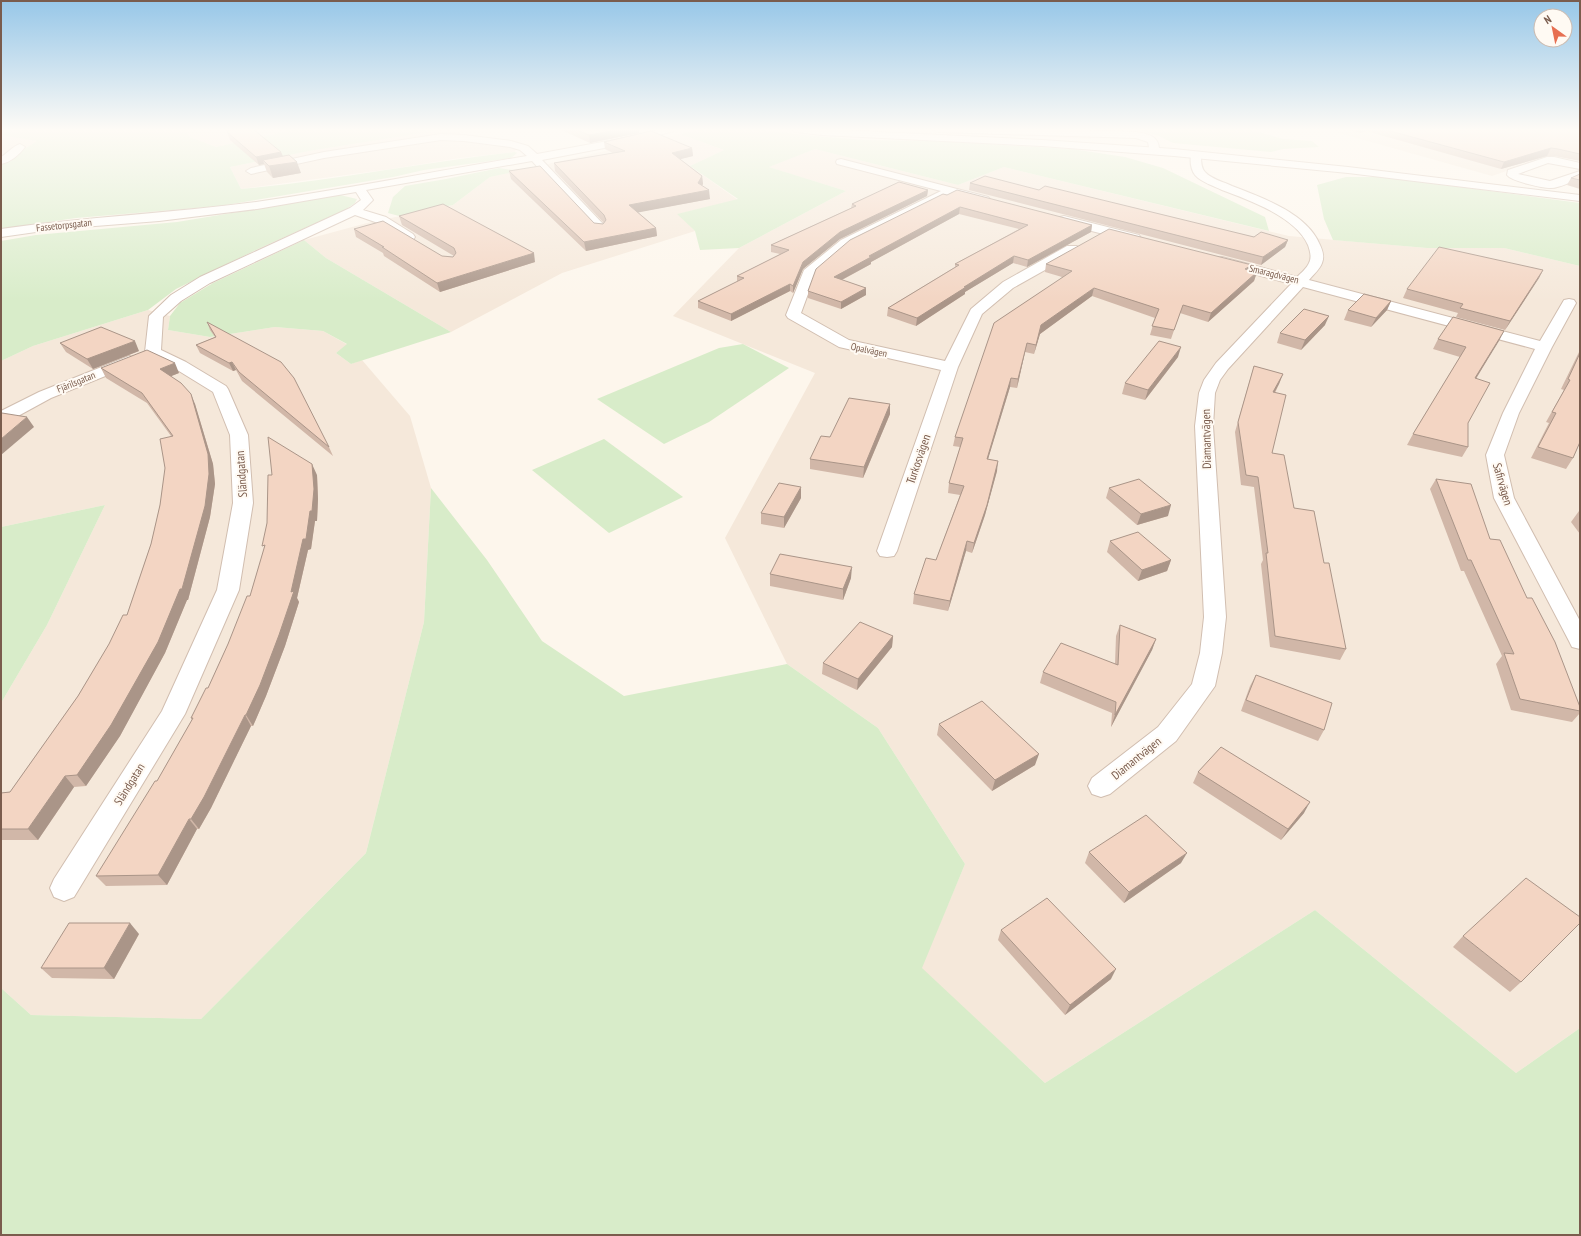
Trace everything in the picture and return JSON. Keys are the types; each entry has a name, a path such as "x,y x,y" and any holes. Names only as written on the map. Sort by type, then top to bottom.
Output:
{"street":[{"name":"Fassetorpsgatan","path":"1,233 57,225 210,212 367,187"},
{"path":"562,187 600,228"},
{"path":"939,187 998,202"},
{"name":"Diamantvägen","path":"1102,786 1167,734 1203,686 1211,653 1215,617 1204,426 1207,393 1212,380 1222,366 1302,281 1316,263 1317,252 1314,243 1308,234 1289,217 1256,199 1225,187"},
{"path":"1491,187 1580,198"},
{"path":"153,352 156,316 176,298 205,280 354,211 367,200 359,188"},
{"name":"Opalvägen","path":"950,367 844,344 793,315 809,273 845,243 952,190"},
{"path":"354,211 382,220 423,245"},
{"path":"1051,216 1150,242"},
{"path":"950,367 976,312 1008,285 1105,231"},
{"name":"Smaragdvägen","path":"1211,258 1302,281 1544,347"},
{"name":"Safirvägen","path":"1569,303 1544,347 1511,413 1495,455 1504,498 1580,641"},
{"name":"Fjärilsgatan","path":"1,418 45,395 153,352"},
{"name":"Sländgatan","path":"64,888 173,714 228,590 243,503 239,435 220,388 180,365 153,352"},
{"name":"Turkosvägen","path":"887,551 950,367"}],"shaded area":[{"path":"240,187 258,187 241,189"},
{"path":"477,187 719,187 738,200 678,214 695,231 562,273 451,332 326,258 304,240 367,223 453,205"},
{"path":"832,187 1085,187 1289,236 1427,248 1504,248 1580,266 1580,1028 1516,1073 1315,910 1045,1083 921,968 965,864 878,728 787,664 725,538 815,373 673,316 739,248 846,191"},
{"path":"148,310 170,316 168,330 210,337 275,327 323,331 348,345 336,353 351,364 362,360 410,416 431,488 424,622 366,853 201,1019 31,1015 1,988 1,703 47,625 105,505 1,527 1,361 33,346"}],"green space":[{"path":"1,187 240,187 241,189 267,187 335,187 220,206 76,218 1,229"},
{"path":"404,187 477,187 453,205 399,216 388,213 393,197"},
{"path":"720,187 832,187 846,191 739,248 700,250 695,231 677,214 738,199"},
{"path":"1085,187 1202,187 1265,217 1269,231"},
{"path":"1317,187 1458,187 1580,203 1580,266 1504,248 1427,248 1333,240 1324,219"},
{"path":"340,195 357,199 355,203 345,210 258,249 176,289 148,310 33,346 1,361 1,241 36,235 177,222"},
{"path":"304,240 326,258 451,332 351,364 336,353 347,344 323,331 275,327 210,337 168,330 170,316 180,303 213,283"},
{"path":"743,344 789,368 709,422 664,444 597,399 719,348"},
{"path":"604,439 683,497 609,533 532,470"},
{"path":"431,488 487,560 542,641 624,696 787,664 878,728 965,864 922,968 1045,1083 1315,910 1516,1073 1580,1028 1580,1235 1,1235 1,988 31,1015 201,1019 366,853 424,622"},
{"path":"105,505 47,625 1,703 1,527"}],"building":[{"path":"526,187 560,187 594,223 603,224 606,220 604,215 577,187 704,187 709,190 629,205 656,228 584,242"},
{"path":"889,187 916,187 928,190 840,232 803,262 793,286 790,284 731,314 698,301 744,278 737,276 789,250 771,245 856,206 852,204"},
{"path":"985,187 1026,187 1039,190 1044,187 1048,187 1254,237 1261,232 1288,240 1263,257"},
{"path":"957,190 1092,225 1028,260 1014,256 917,318 888,308 959,265 955,264 1028,225 960,207 869,256 871,257 834,277 866,288 841,302 808,291 816,269 850,240 943,194 947,195"},
{"path":"443,204 534,253 437,283 382,247 384,247 354,229 383,221 442,256 453,257 456,253 454,248 399,216"},
{"path":"1109,229 1252,265 1245,269 1257,272 1211,313 1183,305 1174,330 1152,326 1159,309 1094,288 1041,325 1036,345 1027,343 1018,379 1011,378 987,459 998,461 987,505 974,543 967,541 950,601 914,594 926,558 936,560 964,486 949,483 963,438 955,437 994,323 1072,271 1046,264"},
{"path":"1439,247 1543,270 1510,321 1460,308 1463,304 1407,289"},
{"path":"1364,294 1391,301 1376,318 1348,310"},
{"path":"1304,309 1329,316 1305,340 1280,333"},
{"path":"1453,317 1504,331 1475,378 1490,383 1468,423 1468,447 1413,434 1466,347 1438,339"},
{"path":"207,322 281,362 294,378 329,447 239,372 232,362 229,363 196,345 216,337"},
{"path":"101,327 135,341 87,359 60,343"},
{"path":"1159,341 1181,347 1148,390 1125,383"},
{"path":"147,350 175,363 160,369 181,383 191,394 208,454 209,474 205,506 182,589 180,589 158,642 111,725 77,775 65,776 28,829 1,829 1,793 10,792 78,696 109,644 123,615 127,615 151,544 160,505 165,468 160,439 173,436 142,393 101,368"},
{"path":"1580,353 1580,442 1573,458 1538,447 1556,413 1552,412 1570,380 1568,379"},
{"path":"1254,366 1283,374 1273,392 1286,395 1272,453 1284,455 1294,508 1314,511 1324,563 1329,563 1346,649 1275,636 1266,553 1268,553 1258,477 1246,475 1238,422"},
{"path":"849,398 890,404 864,467 810,459 821,436 830,437"},
{"path":"2,413 27,417 1,439"},
{"path":"268,437 312,464 314,489 312,511 310,511 306,539 303,539 291,592 294,591 260,685 204,797 191,819 189,819 158,875 96,876 155,781 157,781 193,718 191,718 206,688 208,688 228,644 247,596 250,596 265,545 262,546 267,523 268,475 272,475"},
{"path":"1139,479 1171,505 1141,514 1109,488"},
{"path":"1436,479 1471,484 1490,539 1500,540 1527,598 1532,598 1555,642 1580,707 1580,711 1520,699 1504,653 1514,654 1471,560 1468,560"},
{"path":"779,483 801,487 784,517 761,513"},
{"path":"1138,532 1171,560 1142,570 1110,541"},
{"path":"780,554 852,567 843,589 770,574"},
{"path":"860,622 893,636 858,679 823,663"},
{"path":"1120,625 1156,639 1115,715 1116,702 1043,672 1061,643 1118,665"},
{"path":"1256,675 1332,703 1324,730 1246,700"},
{"path":"982,701 1039,754 995,780 939,724"},
{"path":"1221,747 1310,802 1288,829 1198,772"},
{"path":"1146,815 1187,853 1129,892 1089,852"},
{"path":"1526,878 1580,917 1580,923 1521,982 1463,936"},
{"path":"1047,898 1116,969 1070,1005 1001,930"},
{"path":"69,923 130,923 104,968 41,968"}]}
